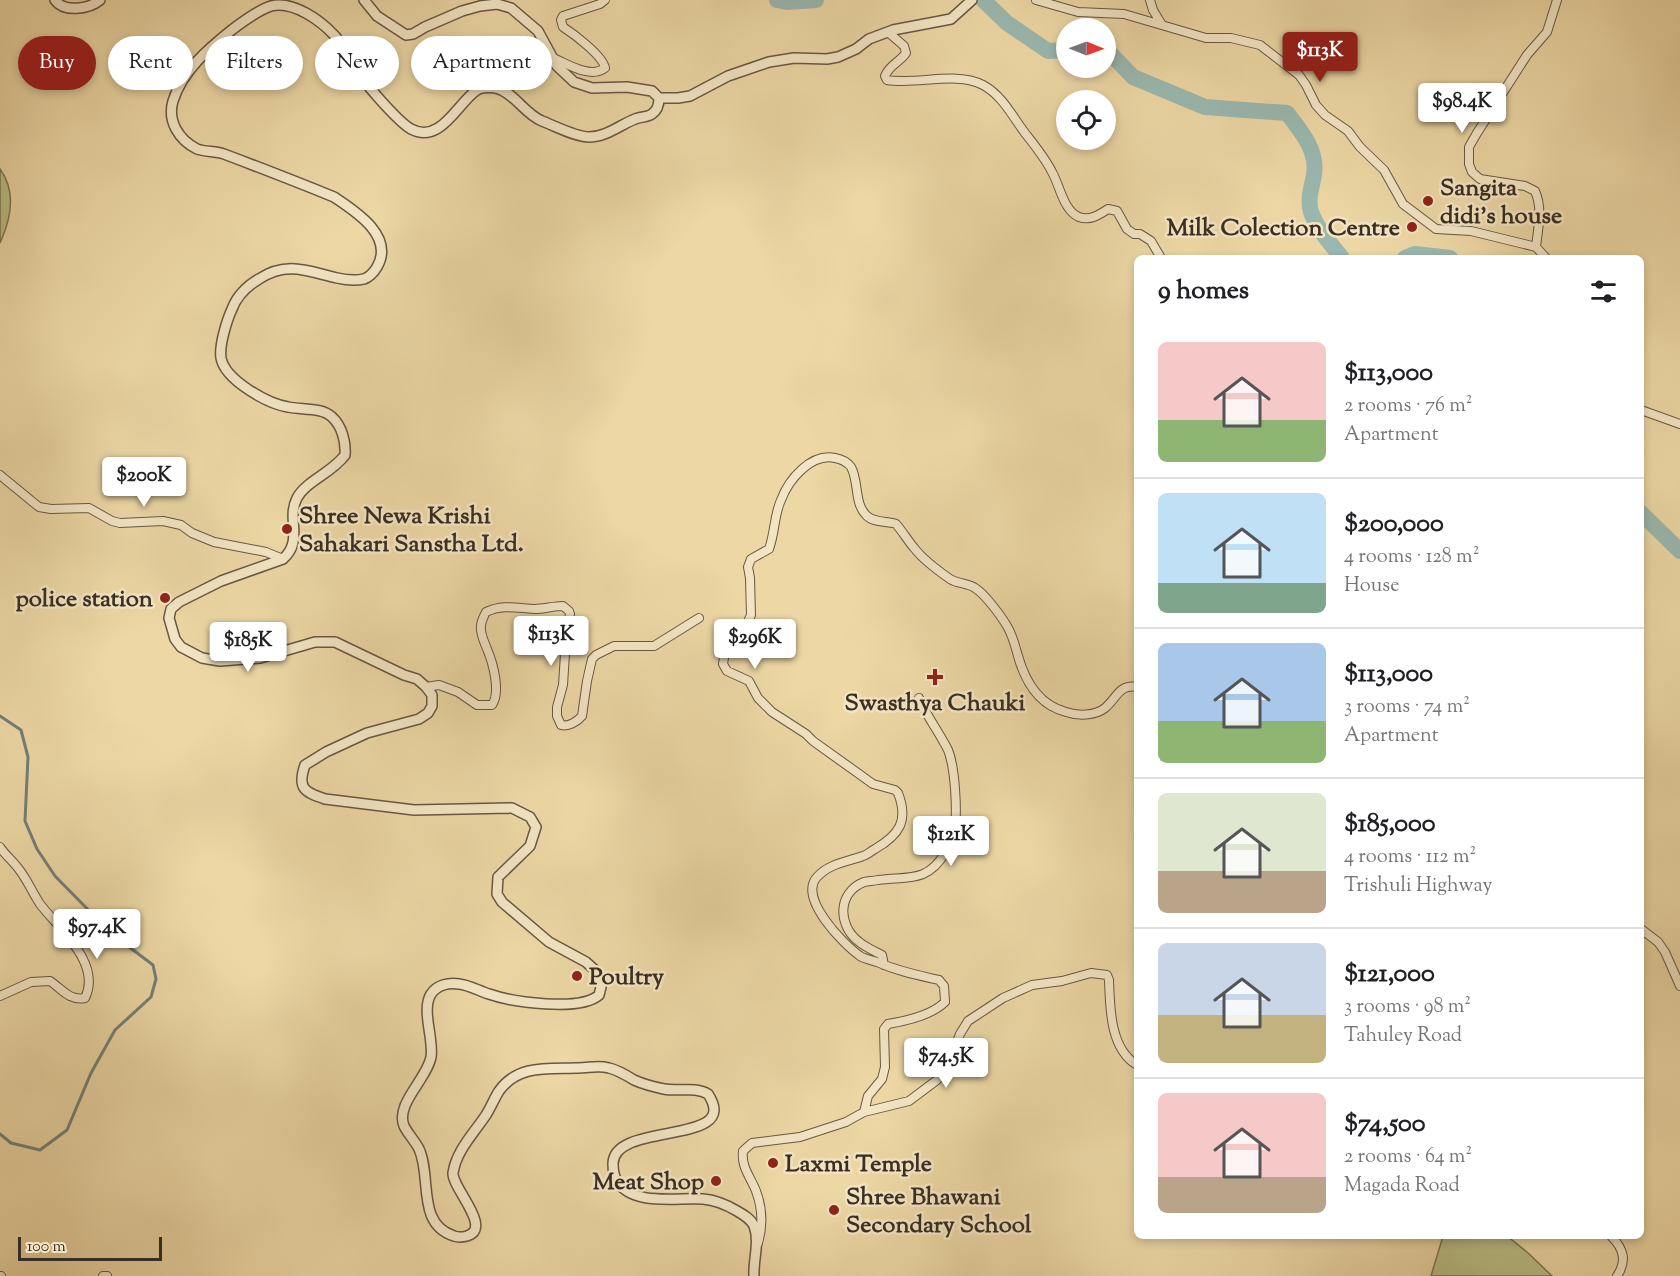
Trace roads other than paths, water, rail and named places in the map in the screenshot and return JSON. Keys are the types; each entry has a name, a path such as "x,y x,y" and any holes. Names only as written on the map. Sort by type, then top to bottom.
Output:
{"street":[{"path":"55,0 65,8 81,8 100,0"},
{"path":"364,0 377,16 406,35 480,6 497,4 511,8 538,31 557,66 574,82 592,88 627,87 652,91 659,98 690,96 728,76 770,62 794,58 838,57 856,49 869,39 888,32 951,19 972,0"},
{"path":"553,58 588,72 601,71 605,68 605,63 600,57 563,27 561,20 563,16 600,4 605,0"},
{"path":"1036,0 1078,12 1124,14 1206,38 1231,38 1260,45 1299,75 1316,105 1325,115 1348,131 1360,147 1376,160 1403,204 1436,229 1472,231 1536,247 1543,255"},
{"path":"1150,0 1162,25"},
{"path":"1536,247 1539,200 1535,191 1525,186 1480,179 1472,172 1468,159 1469,147 1527,55 1547,32 1557,0"},
{"path":"659,98 658,107 652,114 599,136 588,137 530,115 500,90 484,88 477,90 453,117 439,128 426,132 411,129 393,113 351,63 334,35 299,9 285,5 273,5 240,23 217,42 182,80 172,105 172,121 175,131 198,149 221,153 334,197 365,219 378,237 381,245 380,263 366,279 347,280 299,268 273,271 248,286 233,307 224,334 221,357 227,369 246,388 274,403 322,411 332,416 343,435 345,455 302,491 295,501 293,509 295,535 290,553 283,559 221,581 179,602 171,609 169,618 175,639 181,647 202,658 220,661 260,658 315,642 335,642 417,679 426,687 432,695 432,706 428,713 419,719 367,733 305,765 301,783 303,788 312,794 325,799 383,807 439,810 512,808 530,817 536,827 530,846 520,853 498,877 497,894 502,902 549,942 586,962 597,972 601,987 599,995 595,999 569,1004 520,1001 490,995 460,984 447,983 430,996 428,1005 432,1047 428,1070 407,1101 402,1114 404,1126 419,1148 423,1160 427,1202 434,1221 442,1229 457,1237 471,1235 474,1232 476,1222 458,1190 453,1173 470,1137 487,1114 501,1088 509,1081 526,1070 596,1066 609,1068 635,1081 666,1089 692,1090 708,1094 714,1103 714,1108 713,1115 706,1123 692,1130 641,1139 621,1146 613,1161 614,1176 627,1191 638,1195 648,1198 703,1199 729,1206 747,1217 753,1225 756,1247 754,1276"},
{"path":"888,32 904,46 906,52 903,58 887,71 885,76 887,80 973,80 985,86 998,96 1036,147 1054,175 1071,211 1077,216 1094,218 1108,209 1117,211 1127,229 1150,241 1159,255"},
{"path":"1644,411 1680,424"},
{"path":"864,1112 868,1096 882,1079 885,1067 884,1029 888,1024 904,1022 939,1008 945,1002 944,986 939,980 897,971 861,956 838,936 813,899 812,889 815,879 842,861 863,856 894,836 902,824 898,793 868,781 806,734 784,721 758,698 749,681 727,671 723,664 725,652 745,628 751,615 748,567 752,559 769,549 781,499 788,487 808,464 826,457 836,458 849,465 854,475 861,506 866,515 871,519 896,524 915,550 952,580 974,587 980,592 1008,627 1015,642 1022,669 1038,696 1050,707 1080,715 1096,712 1105,708 1123,688 1134,686"},
{"path":"0,475 39,507 51,510 89,508 120,523 163,521 181,525 192,533 214,542 266,552 283,559"},
{"path":"426,687 439,685 458,692 477,705 492,705 496,699 496,691 488,650 481,633 486,612 495,607 517,606 533,609 563,606 570,614 563,685 557,716 561,725 566,726 582,716 590,665 596,655 614,646 654,646 699,618"},
{"path":"884,965 882,955 863,945 850,933 843,921 842,910 845,899 864,882 920,877 938,865 954,832 953,768 949,753 919,699"},
{"path":"0,847 19,868 50,916 77,947 87,968 90,989 86,998 77,1000 66,995 50,981 31,982 0,996"},
{"path":"1644,931 1658,942 1665,952 1680,986"},
{"path":"756,1247 761,1232 761,1218 757,1193 743,1168 743,1151 752,1143 800,1137 828,1128 864,1112 909,1101 937,1080 968,1022 1003,998 1032,985 1062,981 1091,973 1107,975 1115,1035 1129,1059 1134,1063"},
{"path":"1614,1239 1624,1259 1623,1267 1617,1276"}],"waterway":[{"path":"777,0 787,2 816,0"},
{"path":"983,0 1007,23 1048,51 1056,51"},
{"path":"1116,59 1133,77 1205,107 1287,113 1307,142 1315,166 1310,198 1311,212 1340,255"},
{"path":"1412,255 1424,255"},
{"path":"1644,516 1680,551"},
{"path":"0,716 21,730 28,757 25,821 37,849 55,876 112,934 153,965 156,979 151,997 115,1030 91,1073 67,1130 40,1150 11,1143 0,1134"}],"place":[{"name":"Sangita didi's house","path":"1428,201"},
{"name":"Milk Colection Centre","path":"1412,227"},
{"name":"Shree Newa Krishi Sahakari Sanstha Ltd.","path":"287,529"},
{"name":"police station","path":"165,598"},
{"name":"Swasthya Chauki","path":"935,677"},
{"name":"Poultry","path":"577,976"},
{"name":"Laxmi Temple","path":"773,1163"},
{"name":"Meat Shop","path":"716,1181"},
{"name":"Shree Bhawani Secondary School","path":"834,1210"}]}
